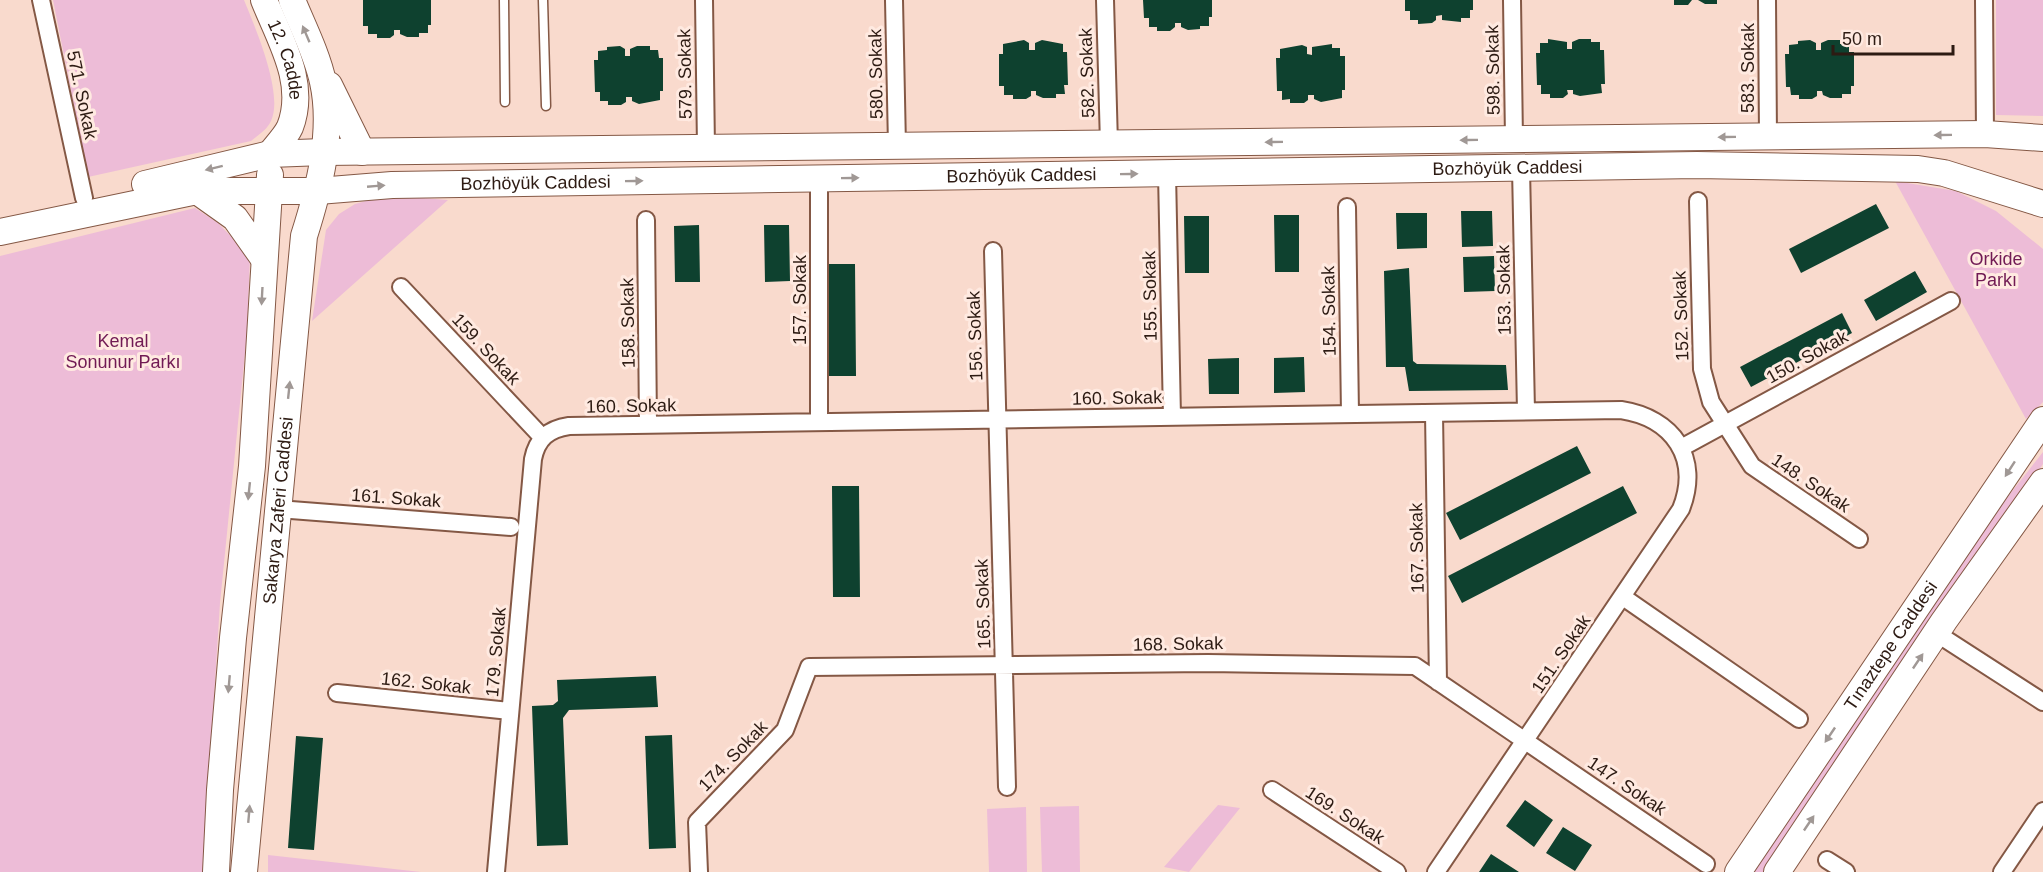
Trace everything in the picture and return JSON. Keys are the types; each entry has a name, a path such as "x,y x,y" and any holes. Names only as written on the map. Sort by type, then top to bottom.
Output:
{"main road":[{"name":"12. Cadde","path":"264,0 293,71 295,88 289,128 270,154"},
{"name":"12. Cadde","path":"292,0 319,66 326,98 323,152"},
{"path":"319,66 362,152"},
{"name":"Bozhöyük Caddesi","path":"0,218 270,154 1985,134 2043,138"},
{"name":"Sakarya Zaferi Caddesi","path":"244,872 304,236 318,191 323,152"},
{"name":"Sakarya Zaferi Caddesi","path":"216,872 220,790 233,638 252,465 270,154"},
{"name":"Bozhöyük Caddesi","path":"0,232 197,191 318,191 392,185 1697,165 1918,169 1944,173 2043,204"},
{"path":"197,191 235,218 264,259"},
{"name":"Tınaztepe Caddesi","path":"1738,872 2043,420"},
{"name":"Tınaztepe Caddesi","path":"1777,872 1936,633 2043,482"}],"street":[{"name":"571. Sokak","path":"41,0 84,198"},
{"name":"579. Sokak","path":"704,0 706,148"},
{"name":"580. Sokak","path":"894,0 897,146"},
{"name":"582. Sokak","path":"1105,0 1109,144"},
{"name":"598. Sokak","path":"1512,0 1514,140"},
{"name":"583. Sokak","path":"1767,0 1768,137"},
{"path":"1984,0 1985,134"},
{"name":"153. Sokak","path":"1521,168 1526,411"},
{"name":"155. Sokak","path":"1167,173 1172,417"},
{"name":"157. Sokak","path":"819,179 819,422"},
{"name":"152. Sokak","path":"1698,201 1702,369 1711,402 1724,425"},
{"name":"154. Sokak","path":"1347,207 1350,414"},
{"name":"158. Sokak","path":"646,220 648,425"},
{"name":"156. Sokak","path":"993,251 997,420"},
{"name":"159. Sokak","path":"401,287 542,437"},
{"name":"150. Sokak","path":"1681,448 1951,301"},
{"name":"160. Sokak","path":"542,437 568,426 1621,410 1636,412 1660,424 1681,448"},
{"name":"167. Sokak","path":"1434,413 1438,682"},
{"name":"165. Sokak","path":"997,420 1007,786"},
{"name":"148. Sokak","path":"1724,425 1752,466 1858,539"},
{"name":"179. Sokak","path":"496,872 533,459 542,437"},
{"name":"151. Sokak","path":"1436,872 1681,509 1688,484 1688,472 1681,448"},
{"name":"161. Sokak","path":"278,509 511,527"},
{"path":"1623,597 1799,719"},
{"path":"1936,633 2043,702"},
{"name":"168. Sokak","path":"809,667 1004,667 1208,663 1414,666 1526,740"},
{"name":"174. Sokak","path":"699,872 697,822 785,730 809,667"},
{"name":"162. Sokak","path":"337,693 510,711"},
{"name":"147. Sokak","path":"1526,740 1706,864"},
{"name":"169. Sokak","path":"1272,790 1397,872"},
{"path":"2002,872 2043,811"},
{"path":"1827,860 1846,872"}],"lane":[{"path":"504,0 505,102"},
{"path":"543,0 546,106"}],"green space":[{"path":"53,0 244,0 261,43 271,78 274,109 271,121 251,141 88,177"},
{"path":"1996,0 2043,0 2043,116 1996,115"},
{"name":"Orkide Parkı","path":"1895,181 1956,191 1996,211 2043,249 2043,402 2026,419"},
{"path":"409,197 448,200 312,321 326,230 339,214 355,204 373,199"},
{"name":"Kemal Sonunur Parkı","path":"195,208 218,223 250,256 247,333 220,603 203,872 0,872 0,256"},
{"path":"2043,452 2043,464 1764,872 1753,872 2002,504"},
{"path":"1218,805 1240,808 1189,872 1164,867"},
{"path":"1079,806 1080,872 1042,872 1040,807"},
{"path":"1026,807 1027,872 989,872 987,809"},
{"path":"268,855 421,872 268,872"}],"building":[{"path":"363,0 431,0 431,25 428,25 428,33 419,33 419,37 407,37 400,34 400,30 394,30 394,35 390,38 377,38 377,34 368,34 368,26 363,26"},
{"path":"1143,0 1212,0 1212,17 1209,17 1209,26 1200,26 1200,29 1188,30 1181,27 1181,23 1175,23 1175,27 1170,31 1157,31 1157,27 1149,27 1149,18 1144,18"},
{"path":"1405,0 1473,0 1473,10 1470,10 1470,18 1461,18 1461,22 1442,20 1442,15 1436,16 1436,20 1432,23 1418,24 1418,20 1410,20 1410,11 1405,11"},
{"path":"1674,0 1692,0 1688,5 1674,5"},
{"path":"1698,0 1717,0 1717,4 1705,4"},
{"path":"1548,39 1567,42 1567,49 1572,49 1572,42 1579,39 1600,42 1600,50 1604,50 1605,84 1601,84 1602,93 1580,96 1573,94 1573,90 1567,90 1568,94 1563,98 1550,98 1550,94 1541,94 1541,85 1537,85 1536,53 1540,53 1540,43 1548,43"},
{"path":"1024,40 1029,43 1029,50 1035,50 1035,43 1042,40 1063,44 1063,52 1067,52 1068,85 1064,85 1065,94 1056,94 1056,98 1043,98 1036,95 1036,91 1031,91 1031,96 1026,99 1013,99 1013,95 1004,95 1004,86 999,86 999,54 1003,54 1003,44"},
{"path":"1810,40 1816,43 1816,50 1821,50 1821,43 1828,40 1840,40 1840,44 1849,44 1849,52 1854,52 1854,86 1851,86 1851,94 1842,94 1842,98 1830,98 1823,95 1822,91 1817,91 1817,96 1812,99 1799,99 1799,95 1791,95 1790,87 1786,87 1785,54 1789,54 1789,45 1798,44 1798,41"},
{"path":"1332,44 1332,48 1340,48 1340,56 1345,56 1345,90 1342,90 1342,98 1321,102 1314,99 1314,95 1308,95 1308,100 1304,103 1290,103 1290,99 1282,100 1282,91 1277,91 1276,58 1280,58 1280,49 1302,45 1307,47 1307,54 1312,55 1312,47"},
{"path":"620,46 625,49 625,56 630,56 630,49 637,46 650,46 650,50 658,50 659,58 663,58 663,91 660,91 660,100 639,104 632,101 632,97 626,97 626,102 621,105 608,105 608,101 600,101 600,92 595,92 594,60 598,60 598,51 607,50 607,47"},
{"path":"1876,204 1889,228 1801,273 1789,249"},
{"path":"1461,211 1492,211 1493,246 1462,247"},
{"path":"1396,213 1427,213 1427,248 1397,249"},
{"path":"1274,215 1299,215 1299,272 1275,272"},
{"path":"1184,216 1209,216 1209,273 1185,273"},
{"path":"699,225 700,282 675,282 674,226"},
{"path":"764,225 789,225 790,281 765,282"},
{"path":"1494,256 1495,291 1464,292 1463,257"},
{"path":"828,264 855,264 856,376 829,376"},
{"path":"1409,268 1413,361 1417,364 1506,365 1508,390 1409,391 1405,367 1386,367 1384,271"},
{"path":"1915,271 1927,292 1876,321 1864,300"},
{"path":"1842,313 1852,333 1751,387 1740,367"},
{"path":"1304,357 1305,392 1274,393 1274,358"},
{"path":"1239,358 1239,394 1209,394 1208,359"},
{"path":"1577,446 1591,473 1460,540 1446,513"},
{"path":"832,486 859,486 860,597 833,597"},
{"path":"1623,486 1637,513 1462,603 1448,576"},
{"path":"656,676 658,707 569,710 563,718 568,845 537,846 532,706 553,705 558,701 557,680"},
{"path":"672,735 676,848 649,849 645,736"},
{"path":"296,736 323,738 314,850 288,848"},
{"path":"1525,800 1553,820 1534,847 1506,826"},
{"path":"1563,827 1592,845 1575,871 1546,853"},
{"path":"1491,854 1519,872 1479,872"}]}
